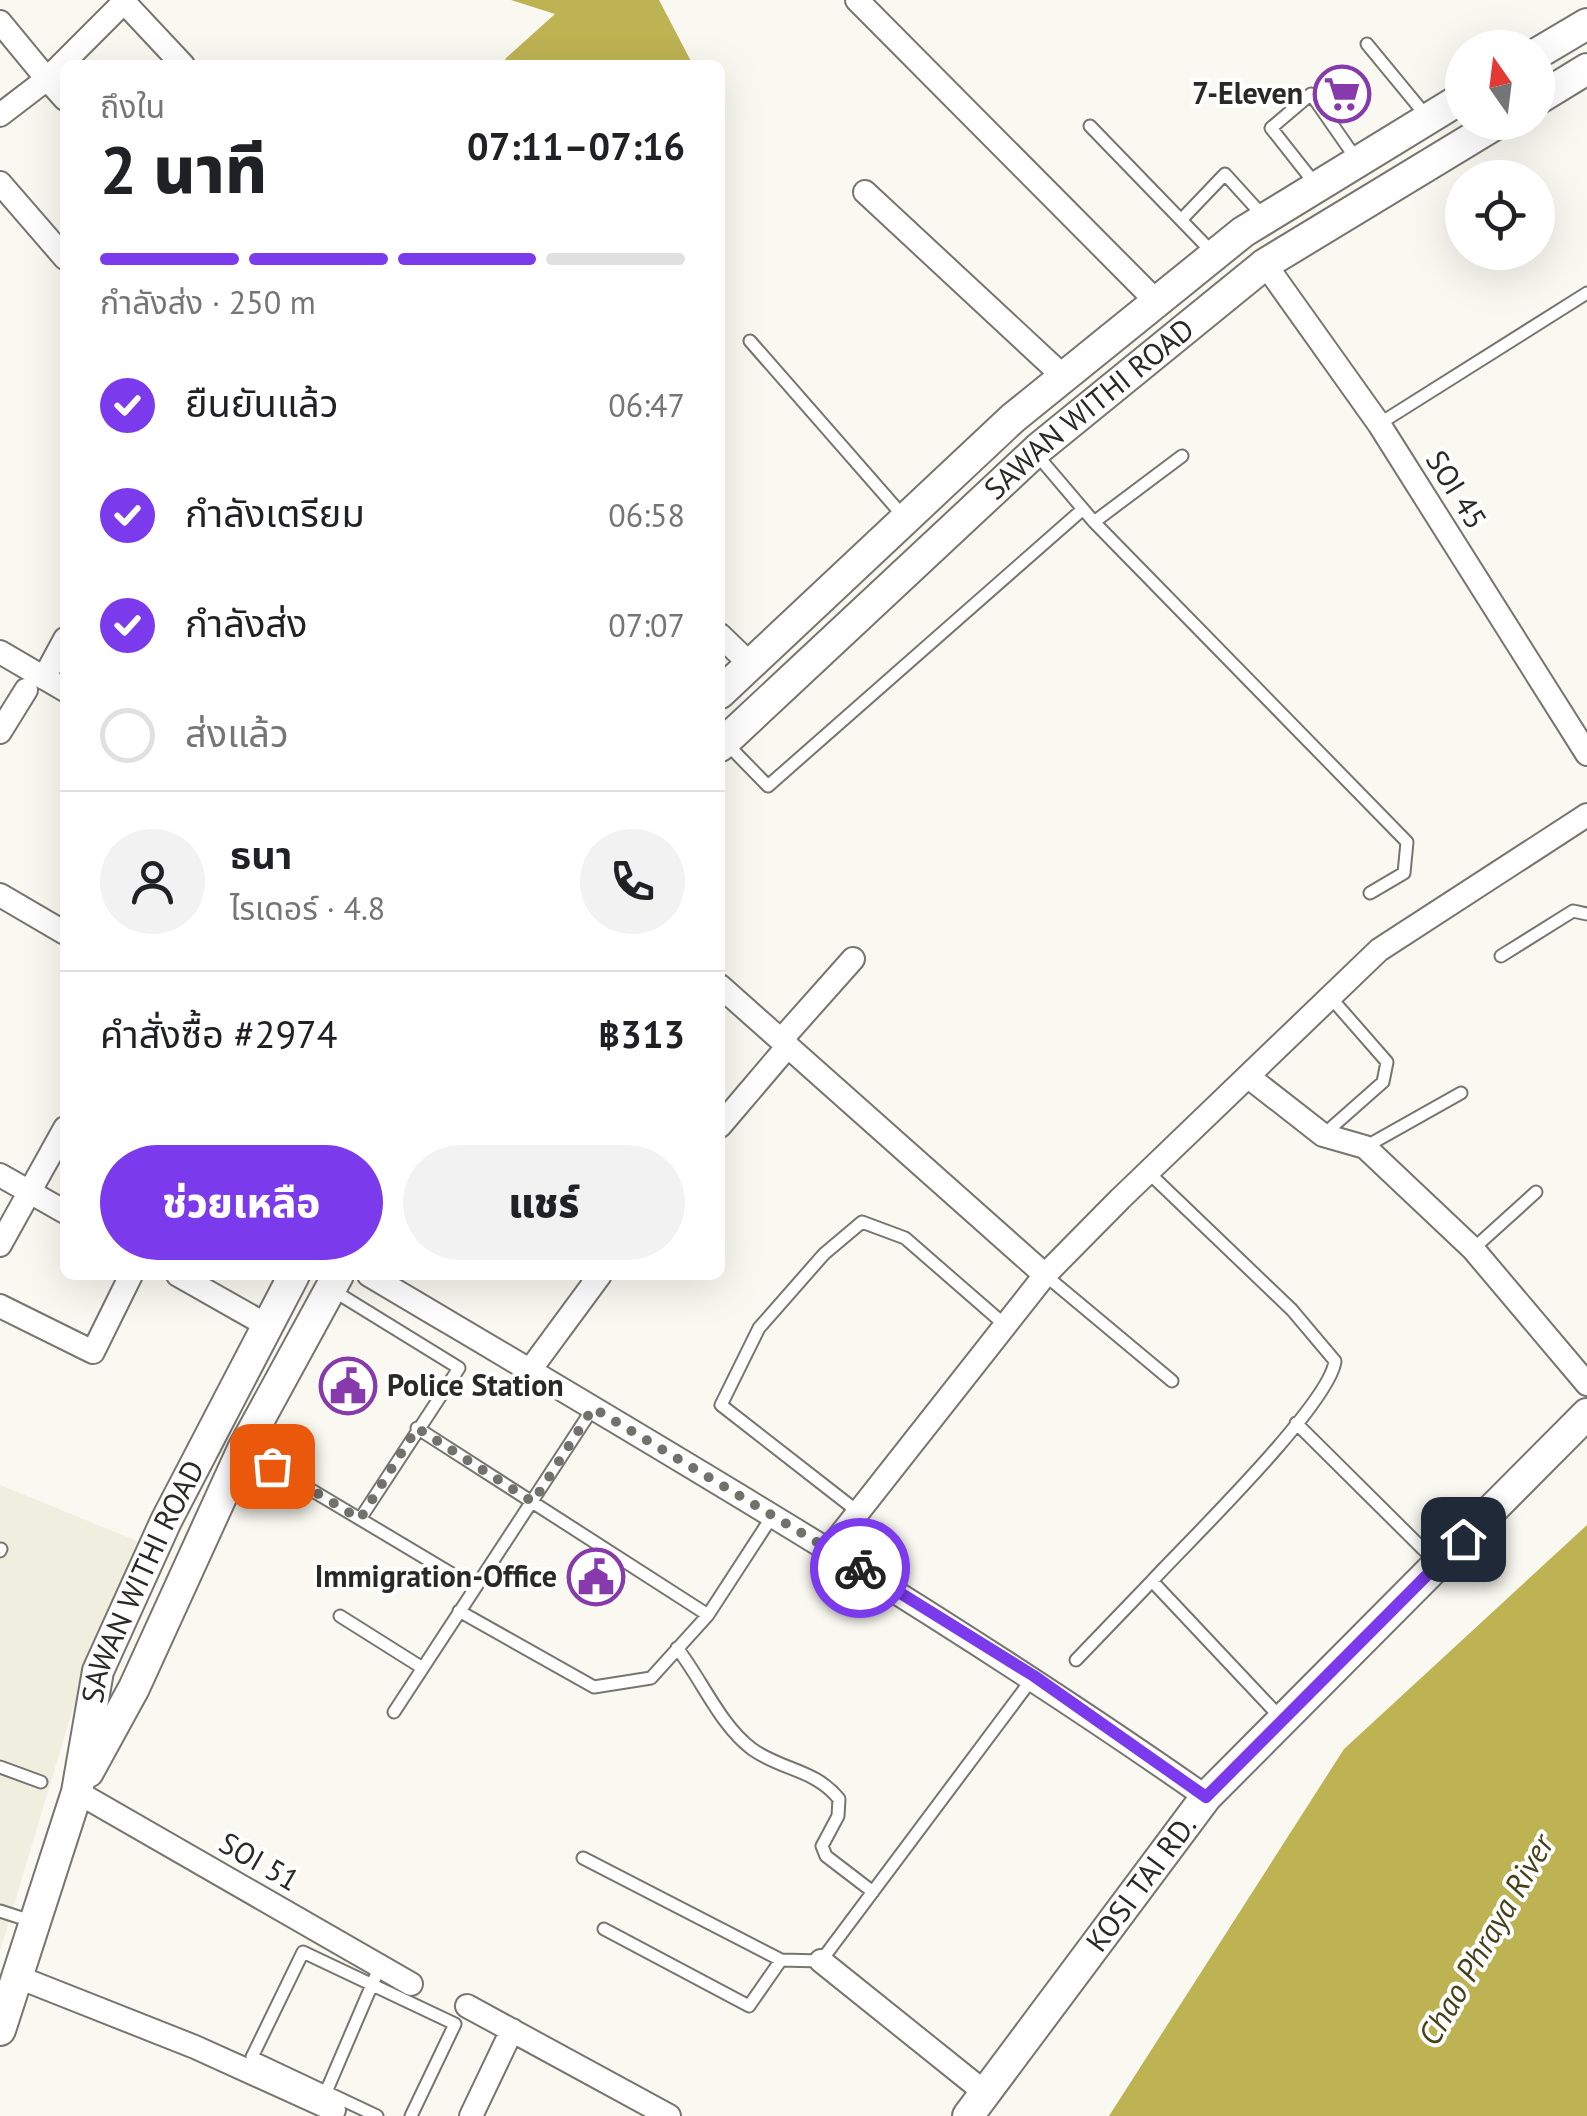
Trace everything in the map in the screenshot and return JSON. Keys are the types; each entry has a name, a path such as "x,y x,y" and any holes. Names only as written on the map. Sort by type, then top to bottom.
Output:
{"main road":[{"path":"1555,43 1587,24"},
{"path":"1555,89 1587,69"},
{"name":"SAWAN WITHI ROAD","path":"725,688 904,517 1064,377 1253,224 1445,108"},
{"name":"SAWAN WITHI ROAD","path":"725,741 1034,452 1265,264 1469,140"},
{"path":"1253,224 1265,264"},
{"name":"SAWAN WITHI ROAD","path":"0,2030 38,1924 77,1792 98,1670 166,1521 291,1280"},
{"name":"SAWAN WITHI ROAD","path":"77,1792 134,1688 243,1449 334,1282"},
{"name":"KOSI TAI RD.","path":"975,2104 1206,1797 1280,1718 1587,1414"}],"street":[{"path":"856,0 1157,302"},
{"path":"65,60 125,1 178,60"},
{"path":"0,22 60,94"},
{"path":"0,115 60,65"},
{"path":"0,183 60,252"},
{"path":"864,192 1064,377"},
{"name":"SOI 45","path":"1265,264 1379,424 1587,754"},
{"path":"725,640 750,664"},
{"path":"0,732 60,646"},
{"path":"0,652 35,684 60,689"},
{"path":"830,1548 1045,1275 1378,950 1587,815"},
{"path":"0,894 60,930"},
{"path":"725,1120 853,959"},
{"path":"725,990 1045,1275"},
{"path":"1250,1078 1324,1135 1365,1147 1473,1249 1587,1384"},
{"path":"0,1246 60,1137"},
{"path":"0,1175 60,1209"},
{"path":"0,1306 93,1352 129,1280"},
{"path":"187,1280 268,1326"},
{"path":"377,1280 830,1548 1034,1676 1206,1797"},
{"path":"530,1370 596,1280"},
{"name":"SOI 51","path":"77,1792 376,1975 411,1984"},
{"path":"822,1961 975,2104"},
{"path":"18,1977 195,2046 330,2106"},
{"path":"467,2006 666,2115"},
{"path":"472,2116 512,2030"}],"lane":[{"path":"1367,44 1428,118"},
{"path":"1316,186 1271,128 1311,94 1358,161"},
{"path":"1090,126 1215,255"},
{"path":"1181,220 1224,174 1253,224"},
{"path":"1379,424 1587,292"},
{"path":"750,341 904,517"},
{"path":"1034,452 1094,522 1406,842 1404,874 1370,894"},
{"path":"1094,522 1182,456"},
{"path":"725,747 768,786 1083,509"},
{"path":"1501,956 1574,910 1587,914"},
{"path":"1324,1135 1383,1082 1387,1062 1330,998"},
{"path":"1365,1147 1460,1093"},
{"path":"1076,1660 1334,1378 1336,1361 1292,1310 1149,1173"},
{"path":"1473,1249 1536,1192"},
{"path":"857,1510 721,1404 759,1328 824,1254 862,1222 906,1238 1005,1325"},
{"path":"1045,1275 1172,1381"},
{"path":"334,1282 459,1368 360,1519"},
{"path":"394,1712 593,1408"},
{"path":"1296,1423 1438,1564"},
{"path":"417,1428 708,1615"},
{"path":"243,1449 457,1577"},
{"path":"458,1611 594,1687 651,1678 708,1615 773,1515"},
{"path":"1152,1581 1280,1718"},
{"path":"340,1616 421,1668"},
{"path":"677,1648 730,1727 754,1750 829,1787 839,1799 838,1816 822,1846 826,1856 873,1892"},
{"path":"582,1858 780,1960 822,1961 1034,1676"},
{"path":"0,1767 41,1782"},
{"path":"0,1911 38,1924"},
{"path":"604,1930 749,2006 780,1960"},
{"path":"377,2116 330,2106 252,2057 303,1952 376,1975 455,2024 410,2116"},
{"path":"330,2106 376,1975"}],"shaded area":[{"path":"0,1485 137,1541 74,1705 0,1951"}],"water":[{"path":"511,0 659,0 690,60 505,59 555,14"},
{"name":"Chao Phraya River","path":"1587,1525 1587,2116 1109,2116 1344,1749"}],"way so far":[{"path":"272,1466 360,1519 417,1428 533,1502 593,1408 860,1568"}],"place":[{"name":"7-Eleven","path":"1342,94"},
{"name":"Police Station","path":"348,1386"},
{"name":"Immigration-Office","path":"596,1577"}],"route":[{"path":"860,1568 1034,1676 1206,1797 1280,1718 1463,1539"}]}
